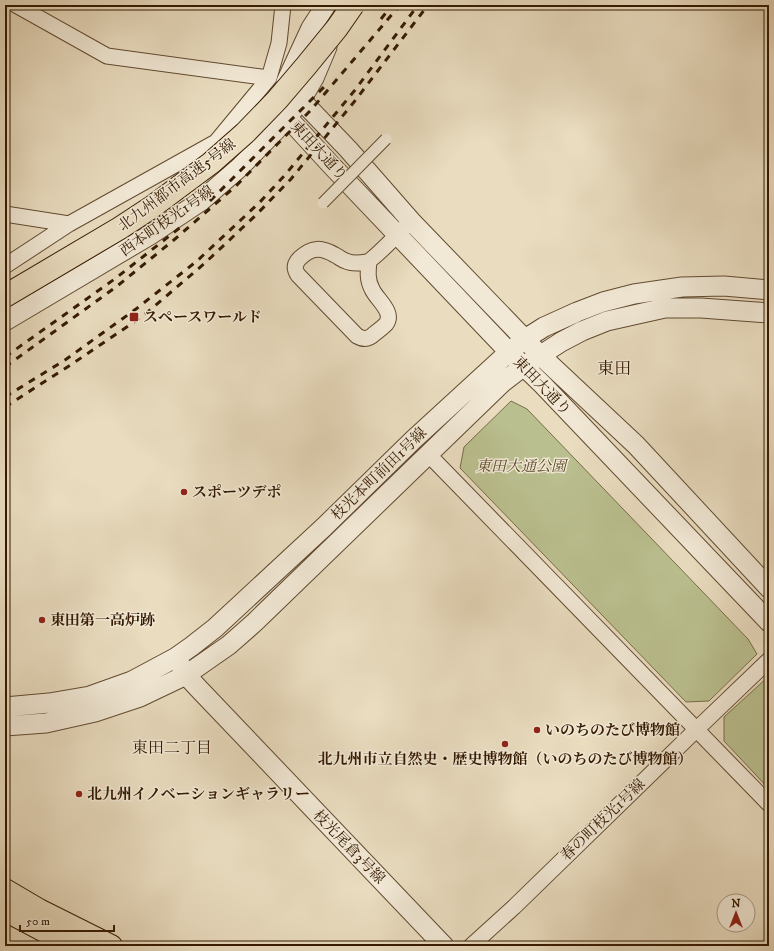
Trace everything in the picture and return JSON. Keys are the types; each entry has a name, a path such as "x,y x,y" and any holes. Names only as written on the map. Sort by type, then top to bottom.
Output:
{"highway":[{"name":"北九州都市高速5号線","path":"6,295 120,228 152,207 210,163 245,133 277,100 337,28 353,5"},
{"path":"5,891 39,910 111,946"},
{"path":"5,910 73,946"}],"street":[{"path":"16,5 107,56 274,86"},
{"path":"5,266 69,224 216,142 274,86 283,5"},
{"name":"西本町枝光1号線","path":"6,295 98,241 174,190 201,170 239,137 261,115 274,86 289,77 311,28 326,5"},
{"name":"西本町枝光1号線","path":"5,321 150,236 201,201 240,166 287,117 301,100 314,78 345,5"},
{"name":"東田大通り","path":"274,86 301,100 348,149 411,221 541,356 636,445 769,588"},
{"name":"東田大通り","path":"274,86 287,117 509,352 769,622"},
{"path":"323,203 386,139"},
{"path":"5,214 69,224"},
{"path":"369,261 368,280 373,292 388,312 388,316 386,323 373,336 369,338 361,338 357,336 298,275 295,268 297,261 309,251 321,249 346,262 357,263 369,261 411,221"},
{"name":"枝光本町前田1号線","path":"5,707 48,703 90,696 132,681 175,658 215,628 324,527 413,440 525,338 577,312 603,302 634,294 682,287 724,286 769,290"},
{"name":"枝光本町前田1号線","path":"5,726 46,723 95,712 140,697 186,675 229,645 255,622 502,383 524,366 561,342 582,331 607,322 665,308 701,308 769,313"},
{"path":"428,454 769,804"},
{"name":"枝光尾倉3号線","path":"175,658 186,675 444,946"},
{"name":"春の町枝光1号線","path":"471,946 514,907 769,660"}],"green space":[{"name":"東田大通公園","path":"511,401 527,409 748,639 757,654 709,701 686,702 460,468 464,447"},
{"path":"769,676 769,789 724,741 724,717"}],"railway":[{"path":"381,19 392,5"},
{"path":"5,367 116,287 175,239 236,186 310,111 400,5"},
{"path":"5,397 65,360 136,309 197,261 260,202 285,175 355,90 418,5"},
{"path":"5,407 143,316 205,263 256,215 291,179 354,102 428,5"},
{"path":"210,201 326,85"},
{"path":"5,357 116,278 182,226"}],"place":[{"name":"スペースワールド","path":"134,317"},
{"name":"スポーツデポ","path":"184,492"},
{"name":"東田第一高炉跡","path":"42,620"},
{"name":"いのちのたび博物館","path":"537,730"},
{"name":"北九州市立自然史・歴史博物館（いのちのたび博物館）","path":"505,744"},
{"name":"北九州イノベーションギャラリー","path":"79,794"}],"district":[{"name":"東田","path":"614,369"},
{"name":"東田二丁目","path":"172,748"}]}
